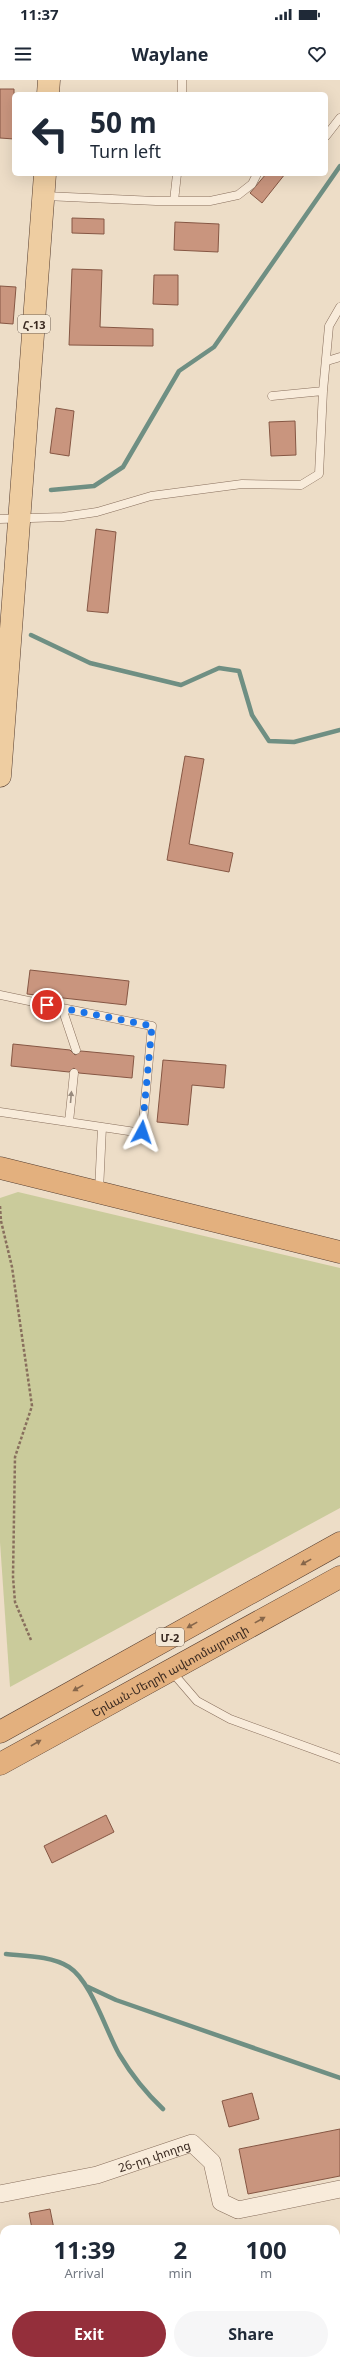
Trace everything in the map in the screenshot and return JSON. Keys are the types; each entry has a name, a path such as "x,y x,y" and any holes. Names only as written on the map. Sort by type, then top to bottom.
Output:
{"highway":[{"path":"0,1168 340,1252"},
{"name":"Մ-2","path":"0,1732 340,1543"},
{"name":"Երևան-Մեղրի ավտոմայրուղի","path":"0,1764 170,1669 340,1577"}],"main road":[{"path":"48,92 49,80"},
{"name":"Հ-13","path":"0,776 10,596 10,518 23,474 45,176"}],"street":[{"name":"26-րդ փողոց","path":"0,2194 97,2176 192,2143 212,2162 221,2202 238,2210 340,2189"}],"lane":[{"path":"182,80 182,92"},
{"path":"328,133 340,118"},
{"path":"174,201 177,176"},
{"path":"44,196 210,201 238,195 252,184 256,176"},
{"path":"10,518 63,518 97,512 151,496 242,484 301,485 319,474 323,391 327,361 329,326 340,306"},
{"path":"327,361 340,357"},
{"path":"272,396 323,391"},
{"path":"0,995 152,1026 142,1132 0,1112"},
{"path":"62,1008 76,1050"},
{"path":"69,1122 74,1073"},
{"path":"99,1192 102,1127"},
{"path":"170,1669 197,1701 203,1705 230,1719 340,1759"}],"path":[{"path":"0,1206 1,1221 13,1275 32,1406 15,1456 12,1577 15,1602 31,1640"}],"green space":[{"path":"18,1192 340,1268 340,1508 10,1687 0,1542 0,1198"}],"building":[{"path":"0,89 14,89 14,92 12,92 12,139 0,138"},
{"path":"264,176 283,176 262,203 250,193"},
{"path":"72,218 104,219 104,234 72,233"},
{"path":"175,222 219,224 218,252 174,250"},
{"path":"72,269 102,270 100,327 153,329 153,346 69,345"},
{"path":"154,275 178,275 178,305 153,304"},
{"path":"0,286 16,287 13,324 0,323"},
{"path":"56,408 74,411 69,456 50,453"},
{"path":"295,421 296,455 271,456 269,422"},
{"path":"96,529 116,532 108,613 87,611"},
{"path":"185,756 204,759 189,844 233,853 229,872 167,860"},
{"path":"30,970 129,981 126,1005 27,994"},
{"path":"13,1044 70,1050 75,1055 81,1051 134,1056 132,1078 79,1073 74,1068 69,1072 11,1066"},
{"path":"163,1060 226,1065 224,1088 192,1085 188,1125 157,1122"},
{"path":"106,1815 114,1832 52,1863 44,1846"},
{"path":"252,2093 259,2119 229,2127 222,2101"},
{"path":"340,2129 340,2176 248,2194 239,2149"},
{"path":"50,2209 53,2225 31,2225 29,2213"}],"waterway":[{"path":"51,490 94,486 123,467 179,371 214,347 340,166"},
{"path":"31,635 90,663 181,685 219,668 239,671 252,715 269,741 294,742 340,730"},
{"path":"6,1954 38,1957 62,1963 77,1974 91,1995 119,2054 145,2090 163,2109"},
{"path":"86,1986 116,2000 340,2078"}],"route":[{"path":"47,1005 152,1026 142,1132"}]}
